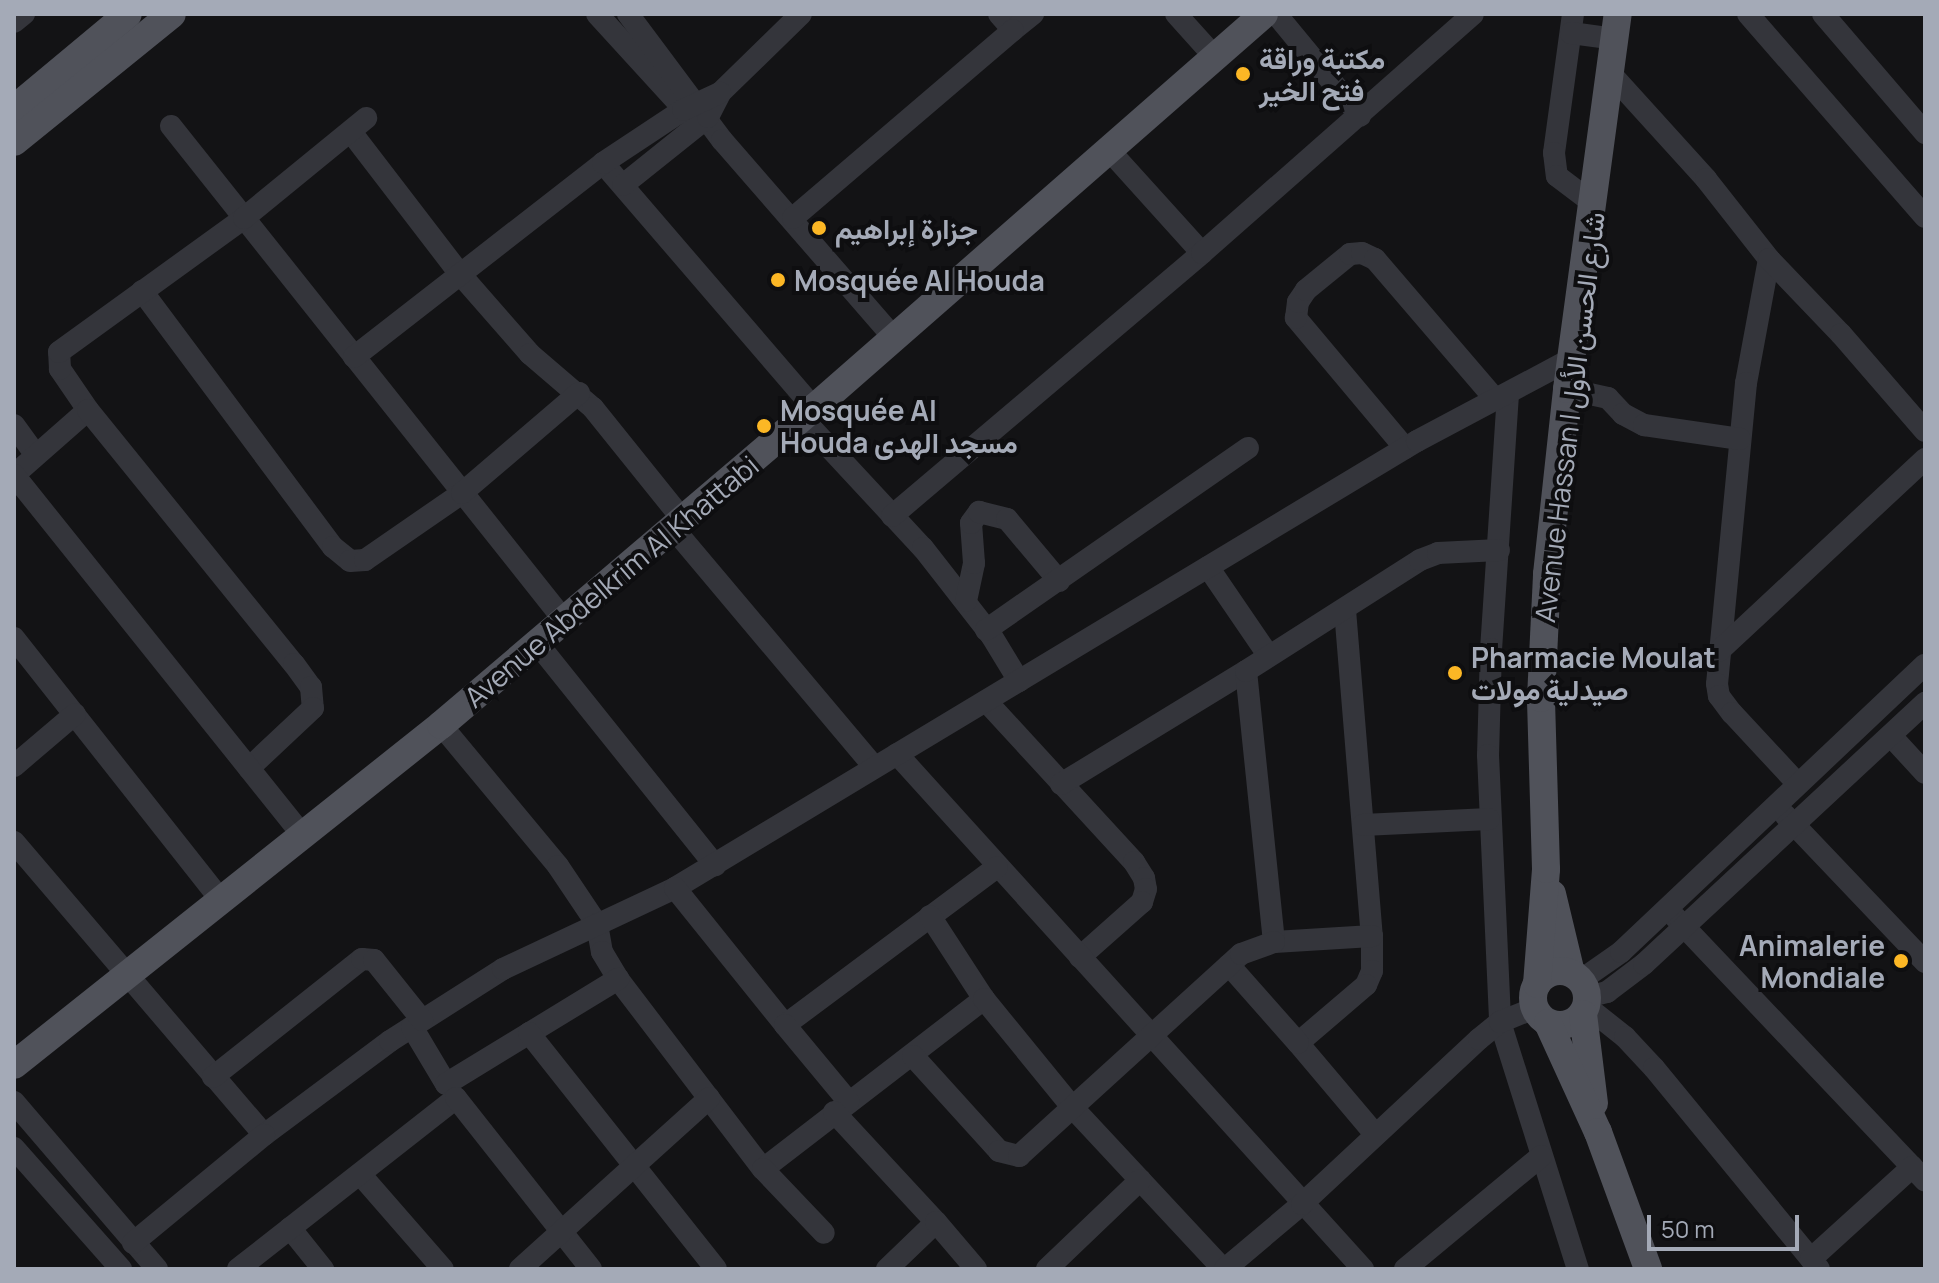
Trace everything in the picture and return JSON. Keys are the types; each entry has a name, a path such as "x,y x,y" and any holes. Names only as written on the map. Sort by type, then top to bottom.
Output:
{"main road":[{"path":"14,109 128,14"},
{"path":"14,142 172,14"},
{"name":"Avenue Abdelkrim Al Khattabi","path":"14,1065 441,725 808,413 1264,14"},
{"name":"Avenue Hassan I شارع الحسن الأول","path":"1617,26 1567,389 1547,574 1541,753 1546,869 1540,1005 1598,1132 1648,1269"},
{"name":"Avenue Hassan I شارع الحسن الأول","path":"1546,869 1582,994 1598,1132"},
{"path":"1552,973 1582,994 1567,1025 1540,1005 1552,973"}],"street":[{"path":"14,22 24,14"},
{"path":"597,14 722,140 793,218 893,337"},
{"path":"628,14 697,114"},
{"path":"623,185 801,14"},
{"path":"793,218 1006,22 1033,14"},
{"path":"1176,14 1214,56"},
{"path":"1276,14 1360,116"},
{"path":"892,516 1202,253 1473,14"},
{"path":"1748,14 1922,208"},
{"path":"1823,14 1925,133"},
{"path":"1594,204 1557,176 1554,153 1572,24 1617,26"},
{"path":"1610,73 1706,179 1769,259 1841,334 1925,431"},
{"path":"354,357 603,163 697,114"},
{"path":"249,768 313,708 311,687 88,410 60,369 57,355 244,218 358,125 460,274 530,354 579,393 678,524 874,767"},
{"path":"171,126 564,620"},
{"path":"1108,149 1202,253"},
{"path":"603,163 892,516 966,601 1019,681"},
{"path":"1405,448 1296,318 1298,302 1306,290 1350,254 1362,253 1375,259 1502,396 1499,550 1489,694 1489,819 1500,1022 1578,1269"},
{"path":"1769,259 1760,298 1740,439 1716,670 1719,696 1798,784"},
{"path":"142,291 333,547 350,561 365,560 462,493 579,393"},
{"path":"133,1243 264,1135 417,1023 503,969 675,888 1405,448 1571,359"},
{"path":"1567,389 1608,398 1623,414 1644,425 1740,439"},
{"path":"88,410 14,475 303,836"},
{"path":"14,425 36,455"},
{"path":"986,630 1248,448"},
{"path":"1719,651 1925,459"},
{"path":"966,601 974,563 971,523 979,512 1007,519 1059,581"},
{"path":"1061,784 1345,610 1420,560 1438,553 1499,550"},
{"path":"1208,567 1268,655"},
{"path":"1298,1043 1366,985 1372,971 1372,936 1345,610"},
{"path":"14,638 221,900"},
{"path":"537,643 715,865"},
{"path":"1582,994 1621,952 1925,665"},
{"path":"1246,671 1274,942"},
{"path":"986,701 1134,862 1146,889 1142,902 1080,957"},
{"path":"1582,994 1620,983 1684,928 1925,703"},
{"path":"14,766 75,714"},
{"path":"441,725 558,866 597,924 602,952 618,979 763,1169 824,1233"},
{"path":"1891,736 1925,773"},
{"path":"897,754 1363,1269"},
{"path":"1775,806 1920,949"},
{"path":"1363,825 1489,819"},
{"path":"14,842 264,1135"},
{"path":"785,1025 997,867"},
{"path":"675,888 785,1025 841,1107 976,1269"},
{"path":"1582,994 1654,1068 1815,1264 1919,1173 1667,909"},
{"path":"930,916 984,999 1073,1108 1224,1269 1302,1204 1500,1022 1540,1005"},
{"path":"913,1056 999,1151 1009,1156 1019,1156 1229,965 1253,947 1274,942 1372,936"},
{"path":"213,1077 362,959 374,960 417,1023 451,1091 591,1269"},
{"path":"1229,965 1375,1134"},
{"path":"238,1269 360,1174 451,1091 529,1033 618,979"},
{"path":"763,1169 984,999"},
{"path":"529,1033 632,1168 716,1269"},
{"path":"520,1269 709,1098"},
{"path":"14,1102 157,1269"},
{"path":"14,1148 121,1269"},
{"path":"1405,1269 1541,1156"},
{"path":"360,1174 443,1269"},
{"path":"1047,1269 1140,1180"},
{"path":"887,1269 936,1222"},
{"path":"290,1228 323,1269"}],"place":[{"name":"مكتبة وراقة فتح الخير","path":"1243,74"},
{"name":"جزارة إبراهيم","path":"819,228"},
{"name":"Mosquée Al Houda","path":"778,280"},
{"name":"Mosquée Al Houda مسجد الهدى","path":"764,426"},
{"name":"Pharmacie Moulat صيدلية مولات","path":"1455,673"},
{"name":"Animalerie Mondiale","path":"1901,961"}]}
